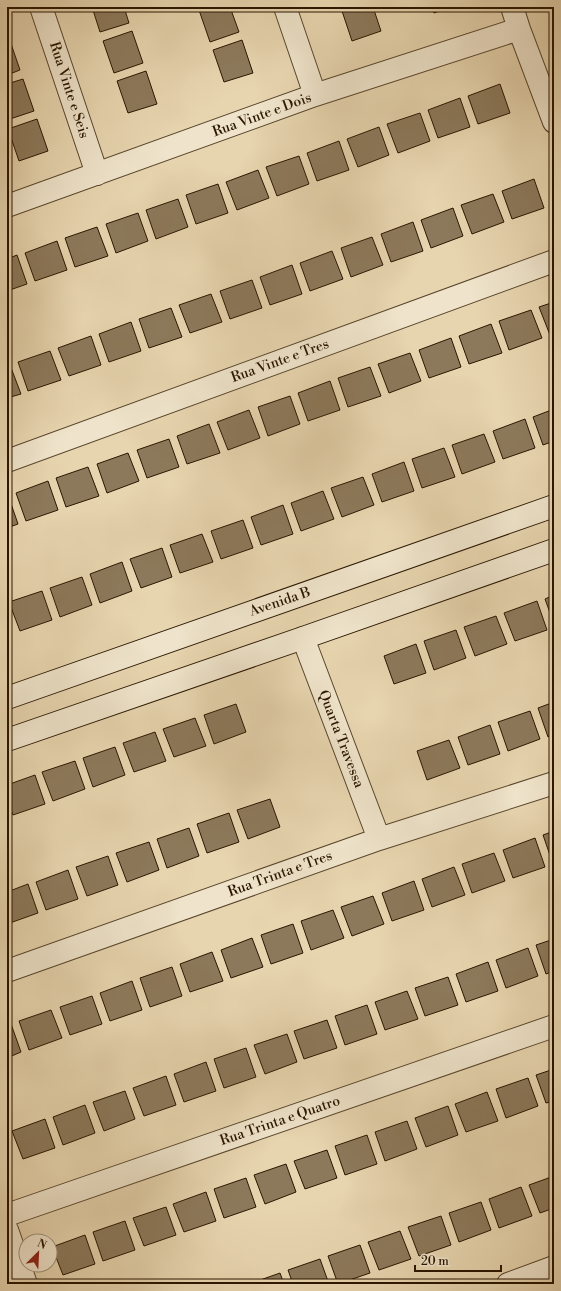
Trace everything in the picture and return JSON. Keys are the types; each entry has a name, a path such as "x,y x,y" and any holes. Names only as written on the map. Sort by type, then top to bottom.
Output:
{"street":[{"name":"Rua Vinte e Seis","path":"41,7 97,174"},
{"path":"284,7 315,95"},
{"path":"512,7 554,122"},
{"name":"Rua Vinte e Dois","path":"7,206 315,95 519,29"},
{"name":"Rua Vinte e Tres","path":"7,460 554,261"},
{"name":"Avenida B","path":"7,698 554,506"},
{"path":"7,740 554,550"},
{"name":"Quarta Travessa","path":"303,638 379,839"},
{"name":"Rua Trinta e Tres","path":"7,971 379,839 554,783"},
{"name":"Rua Trinta e Quatro","path":"7,1215 554,1026"},
{"path":"7,1230 26,1284"},
{"path":"508,1284 554,1267"}],"building":[{"path":"92,7 124,7 129,23 100,32"},
{"path":"207,7 230,7 239,32 210,42 199,10"},
{"path":"373,7 381,31 352,41 341,8"},
{"path":"432,7 450,7 434,13"},
{"path":"132,31 143,63 114,73 103,41"},
{"path":"9,38 20,70 7,75 7,39"},
{"path":"242,40 253,73 224,82 213,50"},
{"path":"146,71 157,104 128,113 117,81"},
{"path":"23,79 34,111 7,120 7,84"},
{"path":"500,84 510,113 478,124 468,96"},
{"path":"460,98 470,127 438,138 428,110"},
{"path":"420,113 430,141 398,153 387,124"},
{"path":"37,119 48,151 19,161 8,129"},
{"path":"379,127 389,155 358,167 347,139"},
{"path":"339,141 349,170 317,181 307,153"},
{"path":"299,156 309,184 277,196 266,167"},
{"path":"258,170 269,198 237,210 226,182"},
{"path":"534,179 544,208 512,219 502,191"},
{"path":"218,184 228,213 196,224 186,195"},
{"path":"493,194 504,222 472,234 461,205"},
{"path":"178,199 188,227 156,239 146,210"},
{"path":"453,208 463,236 431,248 421,220"},
{"path":"138,213 148,241 116,253 106,224"},
{"path":"413,222 423,251 391,262 381,234"},
{"path":"97,227 108,256 75,267 65,238"},
{"path":"372,237 383,265 351,277 341,248"},
{"path":"57,241 67,270 35,281 25,253"},
{"path":"332,251 343,279 310,291 300,263"},
{"path":"17,255 27,284 7,291 7,259"},
{"path":"292,265 302,294 270,305 260,277"},
{"path":"252,280 262,308 230,319 220,291"},
{"path":"211,294 222,322 190,333 179,305"},
{"path":"554,302 554,334 550,335 539,307"},
{"path":"171,308 182,337 149,348 139,319"},
{"path":"531,310 542,338 509,350 499,321"},
{"path":"131,322 141,351 109,362 99,334"},
{"path":"491,324 502,353 469,364 459,336"},
{"path":"91,336 101,365 69,376 58,348"},
{"path":"451,338 461,367 429,378 419,350"},
{"path":"50,351 61,380 28,391 18,362"},
{"path":"410,353 421,381 389,393 378,364"},
{"path":"10,365 21,394 7,398 7,366"},
{"path":"370,367 381,396 348,407 338,378"},
{"path":"330,381 340,410 308,421 298,393"},
{"path":"290,396 300,424 268,436 258,407"},
{"path":"554,409 554,441 543,445 533,417"},
{"path":"249,410 260,438 228,450 217,422"},
{"path":"525,419 535,448 503,459 493,431"},
{"path":"209,424 220,453 187,464 177,436"},
{"path":"484,434 495,462 462,474 452,445"},
{"path":"169,439 179,467 147,478 137,450"},
{"path":"444,448 455,477 422,488 412,459"},
{"path":"128,453 139,481 107,493 97,464"},
{"path":"404,462 414,491 382,502 372,474"},
{"path":"88,467 99,496 66,507 56,478"},
{"path":"363,477 374,505 342,517 331,488"},
{"path":"48,481 58,510 26,521 16,493"},
{"path":"323,491 334,519 301,531 291,503"},
{"path":"8,495 18,524 7,528 7,496"},
{"path":"283,505 293,534 261,545 251,517"},
{"path":"243,520 253,548 221,559 211,531"},
{"path":"202,534 213,562 180,573 170,545"},
{"path":"162,548 172,577 141,588 130,559"},
{"path":"122,562 132,591 100,603 90,574"},
{"path":"82,577 92,605 60,617 50,588"},
{"path":"42,591 52,620 20,631 9,602"},
{"path":"554,595 554,624 545,599"},
{"path":"537,601 547,630 515,641 504,613"},
{"path":"496,616 507,644 475,656 464,627"},
{"path":"7,621 11,634 7,635"},
{"path":"456,630 466,658 434,670 424,641"},
{"path":"416,644 426,673 394,684 384,656"},
{"path":"554,702 554,735 548,737 538,708"},
{"path":"236,704 246,732 214,744 204,715"},
{"path":"530,711 540,739 508,751 498,722"},
{"path":"195,718 206,746 174,757 163,729"},
{"path":"490,725 500,754 468,765 458,737"},
{"path":"155,732 166,761 134,772 123,743"},
{"path":"449,740 460,768 427,780 417,751"},
{"path":"115,747 125,775 93,787 83,758"},
{"path":"75,761 85,789 53,801 42,772"},
{"path":"35,775 45,804 13,815 7,799 7,785"},
{"path":"270,799 280,827 248,839 237,810"},
{"path":"229,813 239,842 207,853 197,824"},
{"path":"189,828 199,856 167,868 157,839"},
{"path":"554,831 554,863 553,864 543,835"},
{"path":"535,838 545,867 513,878 503,850"},
{"path":"149,842 159,870 127,882 116,853"},
{"path":"494,853 505,881 472,893 462,864"},
{"path":"108,856 118,885 87,896 76,867"},
{"path":"454,867 465,895 432,907 422,879"},
{"path":"68,870 78,899 46,910 36,882"},
{"path":"414,881 424,910 392,921 382,893"},
{"path":"28,884 38,913 7,924 7,892"},
{"path":"373,896 384,924 352,936 341,907"},
{"path":"333,910 344,938 311,950 301,921"},
{"path":"293,924 303,953 271,964 261,935"},
{"path":"252,938 263,967 231,978 221,950"},
{"path":"554,939 554,971 546,974 536,945"},
{"path":"528,948 538,976 506,988 496,960"},
{"path":"212,952 223,981 190,992 180,964"},
{"path":"488,962 498,991 466,1002 456,974"},
{"path":"172,967 182,996 150,1007 140,978"},
{"path":"448,977 458,1005 425,1016 415,988"},
{"path":"132,981 142,1010 110,1021 100,993"},
{"path":"407,991 418,1019 385,1030 375,1002"},
{"path":"92,996 102,1024 70,1035 60,1007"},
{"path":"367,1005 377,1034 345,1045 335,1016"},
{"path":"51,1010 62,1038 29,1050 19,1021"},
{"path":"327,1020 337,1048 304,1059 294,1031"},
{"path":"11,1024 21,1052 7,1058 7,1026"},
{"path":"287,1034 297,1062 265,1074 254,1045"},
{"path":"246,1048 256,1077 224,1088 214,1059"},
{"path":"206,1062 216,1091 184,1102 174,1074"},
{"path":"554,1069 554,1101 546,1103 536,1075"},
{"path":"166,1076 176,1105 144,1116 133,1088"},
{"path":"528,1078 538,1106 506,1118 496,1089"},
{"path":"125,1091 135,1119 104,1131 93,1102"},
{"path":"487,1092 498,1121 466,1132 455,1104"},
{"path":"85,1105 95,1133 63,1145 53,1117"},
{"path":"448,1106 458,1135 426,1147 415,1118"},
{"path":"45,1119 55,1148 23,1159 12,1131"},
{"path":"407,1121 417,1149 385,1161 375,1132"},
{"path":"367,1135 377,1164 345,1175 335,1146"},
{"path":"327,1150 337,1178 305,1189 294,1161"},
{"path":"286,1164 296,1192 265,1204 254,1175"},
{"path":"554,1176 554,1208 540,1213 529,1185"},
{"path":"246,1178 256,1207 224,1218 214,1189"},
{"path":"521,1187 532,1216 499,1228 489,1199"},
{"path":"206,1192 216,1221 184,1232 173,1204"},
{"path":"481,1202 491,1230 459,1242 449,1213"},
{"path":"166,1207 176,1235 144,1246 133,1218"},
{"path":"441,1216 451,1245 419,1256 408,1227"},
{"path":"125,1221 135,1250 103,1261 93,1232"},
{"path":"400,1231 411,1259 379,1270 368,1242"},
{"path":"85,1235 95,1264 63,1275 58,1262 58,1245"},
{"path":"360,1245 370,1273 338,1284 328,1256"},
{"path":"320,1259 329,1284 293,1284 288,1270"},
{"path":"280,1273 284,1284 249,1284"}]}
